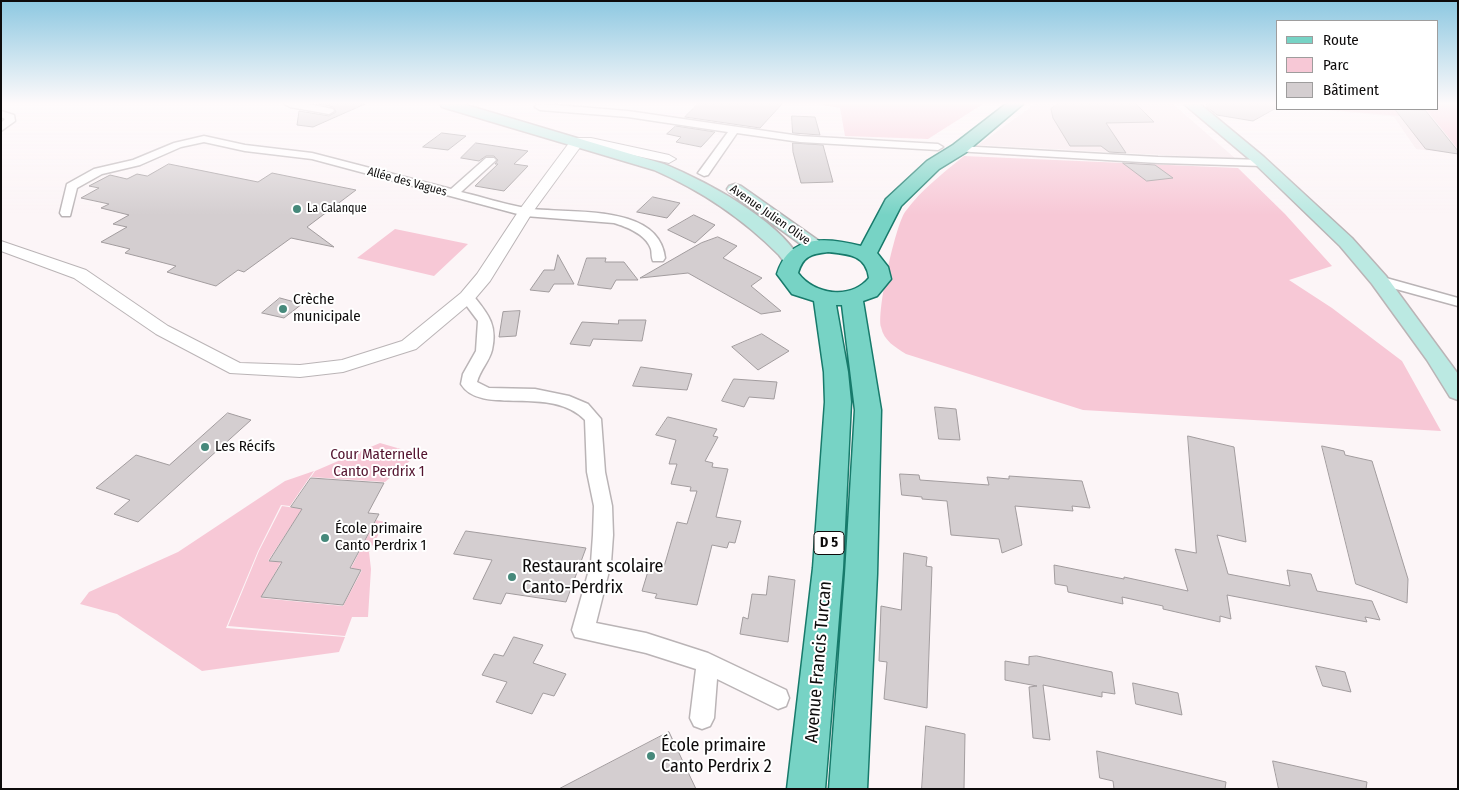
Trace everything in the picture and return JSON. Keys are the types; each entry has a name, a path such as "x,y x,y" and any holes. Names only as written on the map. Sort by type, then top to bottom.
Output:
{"main road":[{"name":"Avenue Julien Olive","path":"573,141 659,167 688,178 741,210 787,252 791,259"},
{"name":"Avenue Julien Olive","path":"608,141 669,159 704,173 742,193 816,247"},
{"path":"868,214 877,200 908,168 947,141"},
{"path":"866,255 892,203 933,165 968,141"},
{"path":"1236,141 1263,163 1346,242 1379,280 1435,356 1458,392"},
{"path":"849,241 878,266 880,279 871,290 838,297 800,288 787,274 791,259 801,252 816,247 849,241"},
{"name":"Avenue Francis Turcan","path":"806,789 828,568 838,402 836,372 838,297"},
{"name":"D 5","path":"838,297 868,410 861,574 848,789"}],"street":[{"name":"Allée des Vagues","path":"66,213 71,186 98,171 136,163 178,145 196,141"},
{"name":"Allée des Vagues","path":"213,141 245,148 312,156 525,212 615,218 631,224 644,232 657,247 658,258"},
{"path":"704,173 726,141"},
{"path":"832,141 938,147"},
{"name":"Avenue Julien Olive","path":"577,142 591,142 669,159"},
{"path":"1,246 80,274 162,330 237,369 300,371 343,366 409,345 467,298 484,277 525,212 577,142"},
{"path":"959,148 1150,160 1263,163"},
{"path":"157,154 172,160"},
{"name":"Allée des Vagues","path":"452,194 490,160"},
{"name":"Allée des Vagues","path":"615,218 631,213 632,210"},
{"path":"1379,280 1458,302"},
{"path":"467,298 485,322 484,351 471,374 469,384 475,391 504,395 527,394 555,398 581,407 593,419 596,472 603,506 604,536 601,563 583,630 646,642 708,663 778,698"},
{"path":"702,718 708,663"}],"shaded area":[{"path":"984,141 1215,141 1236,159 978,145"},
{"path":"1410,141 1458,141 1458,154 1416,149"}],"green space":[{"path":"1451,141 1458,141 1458,149"},
{"path":"964,156 1238,168 1285,214 1332,266 1289,280 1332,308 1402,361 1441,431 1083,410 906,354 887,340 882,332 880,318 884,287 896,234 905,212 911,204 933,182"},
{"path":"395,229 468,244 434,276 357,258"},
{"name":"Cour Maternelle Canto Perdrix 1","path":"380,443 418,454 385,482 311,477 315,471"},
{"path":"314,471 290,506 281,505 258,551 226,628 345,637 339,652 202,671 117,614 80,604 89,592 178,552 285,481"},
{"path":"282,506 302,509 268,561 281,562 261,598 343,606 362,570 351,568 376,520 385,522 369,552 371,569 368,617 352,617 345,636 228,626 259,551"}],"building":[{"path":"431,141 460,141 448,150 423,147"},
{"path":"677,141 707,141 701,147 676,142"},
{"path":"1067,141 1118,141 1126,153 1109,152 1101,146 1070,146"},
{"path":"1420,141 1450,141 1458,151 1458,154 1426,149"},
{"path":"476,143 528,151 514,164 528,166 504,191 475,186 498,164 495,164 498,160 494,156 486,156 479,161 461,158"},
{"path":"793,143 823,145 833,182 801,183 793,152"},
{"path":"1123,163 1155,165 1173,178 1147,181"},
{"path":"169,164 258,182 272,173 356,190 307,227 334,247 291,238 244,272 238,270 216,286 167,272 176,266 125,253 130,249 101,242 127,227 113,224 129,215 101,208 109,204 81,198 99,188 89,186 110,175 127,179 137,174 147,176"},
{"path":"653,197 680,203 667,218 637,212"},
{"path":"694,215 715,225 695,243 668,230"},
{"path":"718,237 737,246 723,258 762,278 751,286 781,311 761,314 688,273 640,278 701,243"},
{"path":"558,255 574,284 554,284 549,292 530,290 544,270 554,270"},
{"path":"587,258 606,258 605,262 624,262 638,280 616,280 611,289 578,285"},
{"path":"280,298 302,304 284,318 262,313"},
{"path":"520,311 516,336 499,337 503,312"},
{"path":"619,320 646,320 642,341 593,339 590,346 570,344 582,322 618,324"},
{"path":"762,334 789,351 758,370 732,347"},
{"path":"641,367 692,374 687,390 633,386"},
{"path":"734,379 777,382 774,399 749,397 744,407 722,401"},
{"path":"935,407 956,409 960,440 939,439"},
{"name":"Les Récifs","path":"228,413 251,420 138,522 114,514 130,500 96,488 136,455 169,465"},
{"path":"668,417 717,429 713,436 718,437 705,461 713,463 712,467 728,469 716,517 741,521 735,543 729,542 727,548 712,545 697,605 655,598 657,594 642,591 649,568 663,570 677,522 687,524 697,491 690,491 691,487 671,484 677,464 669,464 676,440 656,435"},
{"path":"1188,436 1234,447 1246,542 1217,535 1228,574 1290,586 1287,570 1311,574 1317,591 1372,601 1380,620 1365,617 1367,622 1227,595 1231,619 1220,616 1220,622 1122,597 1123,604 1068,592 1067,586 1055,584 1054,565 1124,579 1124,577 1188,591 1175,549 1196,553"},
{"path":"1322,446 1344,451 1345,455 1372,461 1408,579 1407,603 1356,584"},
{"path":"900,474 919,475 920,480 989,485 987,477 1009,479 1009,476 1082,481 1090,508 1072,506 1073,511 1015,506 1022,545 1002,553 999,539 951,535 947,501 902,495"},
{"name":"École primaire Canto Perdrix 1","path":"311,478 384,483 368,513 379,514 350,568 361,570 343,605 261,597 282,562 269,561 302,509 291,507"},
{"name":"Restaurant scolaire Canto-Perdrix","path":"466,531 586,548 566,602 506,593 501,604 473,599 492,560 454,554"},
{"path":"904,553 927,557 926,566 932,567 927,708 884,699 887,662 879,661 881,606 901,610"},
{"path":"769,576 795,580 788,642 740,634 743,617 748,619 752,594 766,595"},
{"path":"514,637 543,645 533,663 566,674 554,696 543,693 532,714 496,702 507,682 482,675 494,654 503,656"},
{"path":"1037,656 1112,672 1115,694 1102,692 1102,697 1043,685 1050,740 1033,738 1029,687 1037,686 1005,680 1005,661 1029,665 1029,657"},
{"path":"1316,666 1345,672 1351,692 1323,686"},
{"path":"1133,683 1178,693 1182,715 1136,704"},
{"path":"926,726 965,734 964,789 922,789"},
{"name":"École primaire Canto Perdrix 2","path":"669,732 696,789 559,789"},
{"path":"1097,751 1226,782 1225,789 1114,789 1113,781 1100,778"},
{"path":"1273,761 1367,782 1366,789 1279,789"}],"place":[{"name":"La Calanque","path":"297,209"},
{"name":"Crèche municipale","path":"283,309"},
{"name":"Les Récifs","path":"205,447"},
{"name":"École primaire Canto Perdrix 1","path":"325,538"},
{"name":"Restaurant scolaire Canto-Perdrix","path":"512,577"},
{"name":"École primaire Canto Perdrix 2","path":"651,756"}]}
